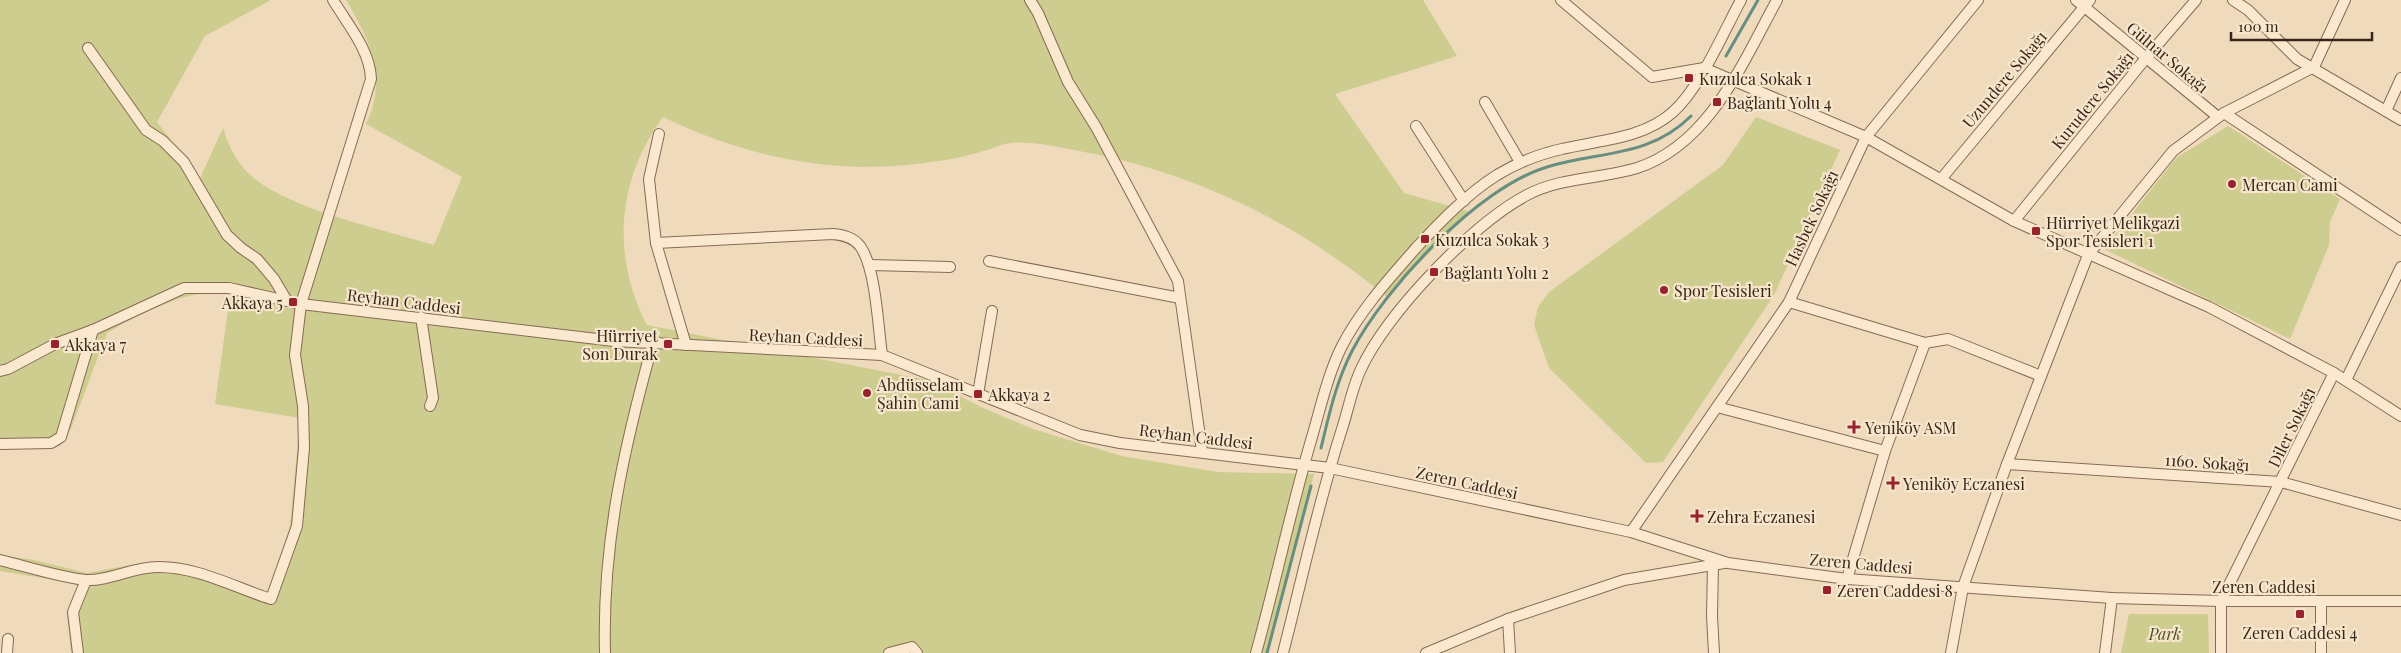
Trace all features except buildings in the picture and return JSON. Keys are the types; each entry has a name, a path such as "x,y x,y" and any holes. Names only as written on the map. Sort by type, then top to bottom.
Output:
{"street":[{"path":"0,560 86,580 107,578 128,571 158,567 198,573 271,599 297,526 304,448 303,406 295,355 294,302 371,79 370,65 365,52 333,0"},
{"path":"1030,0 1038,13 1068,82 1096,127 1178,281 1202,452"},
{"path":"1561,0 1652,77 1704,68 1732,82 1866,137 1942,178 2014,221 2209,307 2334,373 2401,416"},
{"path":"1256,653 1328,378 1349,333 1376,296 1406,260 1464,201 1497,175 1520,162 1560,149 1623,137 1656,124 1678,107 1704,68 1741,0"},
{"path":"1283,653 1330,468 1361,370 1378,340 1434,272 1472,236 1527,196 1551,186 1637,168 1674,152 1700,127 1732,82 1777,0"},
{"name":"Hasbek Sokağı","path":"1631,532 1789,302 1866,137 1978,0"},
{"name":"Kurudere Sokağı","path":"2014,221 2146,58 2196,0"},
{"path":"2233,0 2248,10 2297,59 2314,67 2401,120"},
{"path":"2248,10 2253,0"},
{"path":"1951,653 1963,587 2007,464 2088,255 2173,151 2221,115 2314,67 2345,0"},
{"name":"Gülnar Sokağı","path":"2083,2 2146,58 2221,115 2401,230"},
{"name":"Uzundere Sokağı","path":"1942,178 2083,2"},
{"path":"88,48 146,130 164,141 184,162 227,235 241,248 258,259 294,302"},
{"path":"2386,111 2401,78"},
{"path":"1485,102 1520,162"},
{"path":"1416,126 1464,201"},
{"path":"659,134 649,179 656,243 686,345"},
{"path":"656,243 833,234 852,239 860,246 870,264 882,355"},
{"path":"989,261 1180,298"},
{"path":"870,264 950,267"},
{"path":"2346,380 2400,272"},
{"name":"Reyhan Caddesi","path":"0,371 8,369 55,344 93,330 184,288 229,288 294,302 614,341 882,355 1080,435 1120,443 1330,468"},
{"path":"1789,302 1926,343 1948,339 2041,376"},
{"path":"978,394 992,311"},
{"path":"421,318 433,398 430,406"},
{"path":"0,444 51,443 61,437 93,330"},
{"path":"605,653 604,618 611,526 628,434 653,343"},
{"path":"1847,579 1885,451 1926,343"},
{"name":"Diler Sokağı","path":"2221,601 2334,373"},
{"path":"1717,407 1885,451"},
{"name":"1160. Sokağı","path":"2007,464 2281,482 2401,515"},
{"name":"Zeren Caddesi","path":"1330,468 1631,532 1728,563 1847,579 2112,598 2221,601 2401,601"},
{"path":"1426,653 1508,619 1624,580 1728,563"},
{"path":"1714,565 1712,616 1714,653"},
{"path":"78,653 73,612 86,580"},
{"path":"2105,653 2112,598"},
{"path":"2221,601 2221,653"},
{"path":"2321,601 2321,653"},
{"path":"1508,619 1510,653"},
{"path":"7,653 8,639"},
{"path":"889,653 912,648 917,653"}],"green space":[{"path":"0,0 271,0 205,36 157,122 200,178 223,128 236,158 249,174 286,198 337,217 434,245 462,177 366,124 376,91 376,76 369,45 346,0 1423,0 1457,56 1335,94 1404,193 1471,212 1413,269 1388,298 1318,246 1243,204 1163,172 1122,160 1053,146 1010,143 969,155 938,161 867,167 832,165 797,161 763,154 696,132 663,117 648,141 636,166 628,192 624,219 624,245 635,299 647,325 932,381 981,407 1033,429 1122,456 1218,472 1314,474 1268,653 71,653 67,616 79,584 0,571 0,555 34,560 87,573 135,564 188,564 269,593 290,525 300,418 215,404 230,295 216,293 200,294 183,297 150,310 107,333 71,429 60,446 0,450"},
{"name":"Spor Tesisleri","path":"1756,117 1840,150 1774,295 1663,462 1646,463 1549,368 1534,325 1538,307 1549,292 1723,165"},
{"path":"2228,126 2340,199 2330,222 2329,245 2290,339 2104,249 2176,158"},
{"name":"Park","path":"2129,614 2208,614 2209,653 2121,653"}],"waterway":[{"path":"1726,56 1758,0"},
{"path":"1321,448 1342,375 1352,351 1367,326 1410,271 1463,218 1520,178 1547,167 1641,146 1675,130 1691,116"},
{"path":"1267,653 1311,486"}],"place":[{"name":"Kuzulca Sokak 1","path":"1689,78"},
{"name":"Bağlantı Yolu 4","path":"1717,102"},
{"name":"Mercan Cami","path":"2232,184"},
{"name":"Hürriyet Melikgazi Spor Tesisleri 1","path":"2036,231"},
{"name":"Kuzulca Sokak 3","path":"1425,239"},
{"name":"Bağlantı Yolu 2","path":"1434,272"},
{"name":"Spor Tesisleri","path":"1664,290"},
{"name":"Akkaya 5","path":"293,302"},
{"name":"Akkaya 7","path":"55,344"},
{"name":"Hürriyet Son Durak","path":"668,344"},
{"name":"Abdüsselam Şahin Cami","path":"867,393"},
{"name":"Akkaya 2","path":"978,394"},
{"name":"Yeniköy ASM","path":"1854,427"},
{"name":"Yeniköy Eczanesi","path":"1893,483"},
{"name":"Zehra Eczanesi","path":"1697,516"},
{"name":"Zeren Caddesi 8","path":"1827,590"},
{"name":"Zeren Caddesi 4","path":"2300,614"}]}
